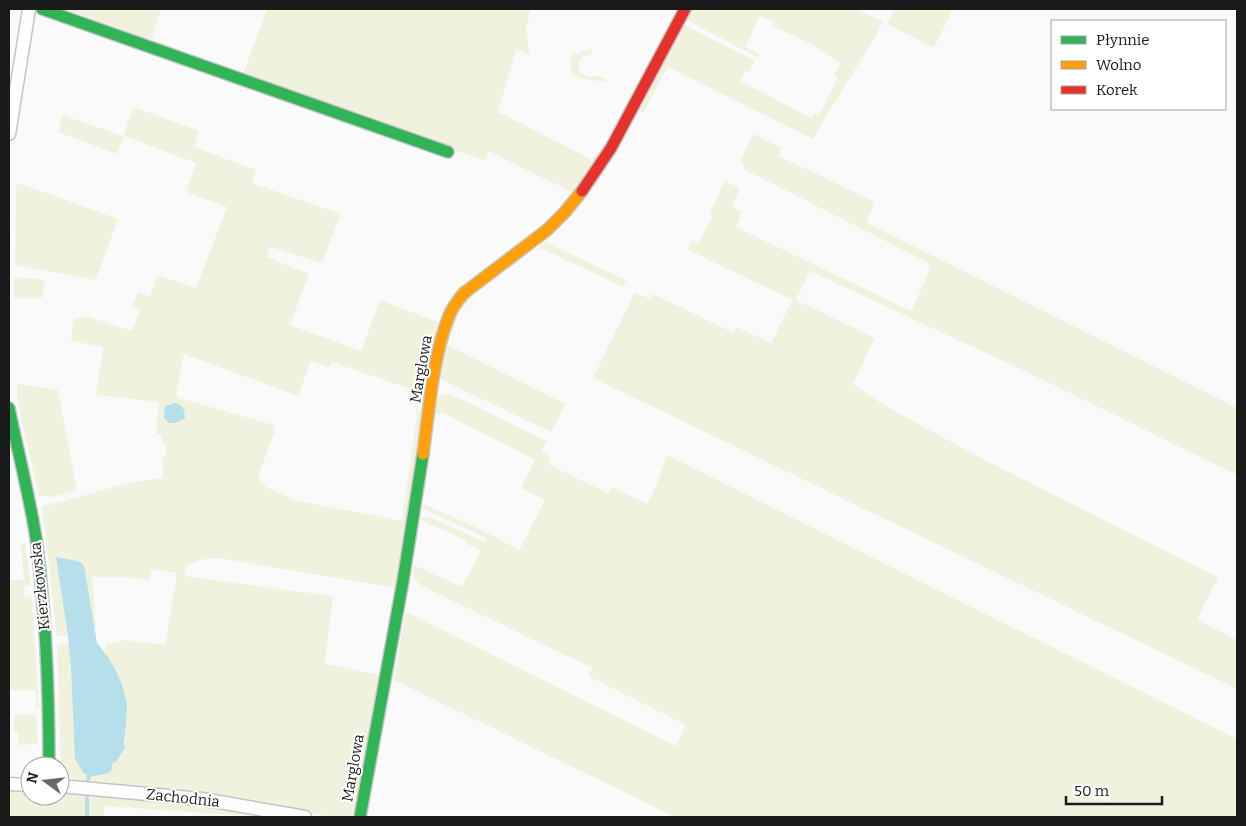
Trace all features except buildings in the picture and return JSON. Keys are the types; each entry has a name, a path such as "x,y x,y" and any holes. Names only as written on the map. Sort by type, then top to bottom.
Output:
{"street":[{"path":"9,134 29,9"},
{"path":"42,9 448,152"},
{"name":"Marglowa","path":"360,817 403,581 438,355 449,315 464,294 547,230 565,212 590,181 611,148 685,9"},
{"name":"Kierzkowska","path":"9,408 30,506 40,584 47,660 49,756"},
{"name":"Zachodnia","path":"70,787 202,799 305,817"}],"green space":[{"path":"65,9 162,9 151,40"},
{"path":"267,9 531,9 526,29 529,51 532,57 516,49 498,112 593,160 598,151 602,155 572,192 488,151 485,161 243,74"},
{"path":"690,9 857,9 883,22 813,139 668,67 643,113 640,110 682,24 755,61 749,73 745,71 740,81 812,118 814,113 819,115 838,78 834,75 840,63 813,45 773,26 774,23 760,16 745,47 759,54 757,57 685,19"},
{"path":"894,9 953,9 934,48 887,24"},
{"path":"593,49 591,53 579,60 578,66 580,71 588,76 602,77 607,80 606,82 582,79 571,72 570,61 573,54"},
{"path":"134,107 199,131 194,147 256,170 252,183 341,214 322,263 270,247 267,257 309,274 290,325 361,351 380,300 438,322 425,394 332,362 329,368 311,361 298,396 184,354 176,393 179,398 274,425 275,431 259,474 260,481 266,487 294,500 402,521 417,415 415,412 416,408 423,415 396,588 219,558 205,559 186,567 184,576 333,596 325,664 380,675 352,817 331,817 203,793 73,781 70,776 70,756 61,756 57,645 69,644 73,708 84,774 90,775 108,771 123,747 126,725 122,685 104,650 107,644 125,640 165,645 177,573 151,569 150,580 125,577 92,577 96,628 94,626 84,565 78,561 57,557 68,636 57,636 42,507 117,486 163,478 162,457 166,456 166,444 162,443 162,434 156,434 159,402 96,395 103,347 71,341 73,320 86,316 132,331 140,310 131,307 138,292 150,296 157,275 196,288 227,207 186,192 196,163 124,136 117,154 58,132 63,115 123,136"},
{"path":"753,134 782,148 779,156 875,202 866,222 1237,408 1237,475 1029,373 810,271 796,300 875,338 853,384 882,404 981,458 1218,577 1197,620 1237,640 1237,689 593,378 635,292 650,299 653,294 734,333 737,327 771,343 792,300 687,249 691,240 698,243 713,216 709,214 725,181 740,188 732,207 742,212 736,227 911,311 930,270 927,262 745,170 741,159"},
{"path":"22,184 118,219 96,280 15,265 16,185"},
{"path":"545,242 626,280 623,287 543,249 535,251"},
{"path":"14,277 45,280 42,298 14,298"},
{"path":"475,290 477,291 459,313 447,345 566,404 551,432 440,379 442,355 448,331 460,309"},
{"path":"17,384 58,390 77,490 52,497 39,496 21,419"},
{"path":"446,393 547,441 541,452 551,457 548,464 607,493 612,487 647,504 667,455 1237,739 1237,817 675,817 394,680 405,615 408,613 676,746 686,725 588,676 592,668 420,585 416,580 413,574 414,565 462,587 481,550 467,544 467,541 421,520 421,517 429,517 485,542 488,539 422,508 423,504 476,527 519,550 545,500 521,488 535,460 441,412 440,415 432,413 440,395"},
{"path":"21,543 25,543 31,585 24,586 25,597 32,596 39,707 36,708 36,690 9,690 9,580 24,580"},
{"path":"14,714 36,715 38,744 18,745 18,732 14,732"},
{"path":"9,790 20,791 20,806 70,806 70,793 159,800 263,817 105,806 103,817 9,817"}],"water":[{"path":"175,403 184,410 185,418 176,423 169,423 164,418 165,406"},
{"path":"56,557 78,561 84,565 97,643 116,671 127,704 123,747 108,771 89,775 84,774 75,759 68,636"}],"waterway":[{"path":"115,760 123,747"},
{"path":"88,780 89,775 108,771 110,768"},
{"path":"87,795 87,817"}],"traffic: fast":[{"path":"42,9 448,152"},
{"path":"9,408 36,538 46,652 49,756"},
{"path":"360,817 403,581 423,454"}],"traffic: slow":[{"path":"423,454 435,365 453,307 464,293 547,230 582,191"}],"traffic: jam":[{"path":"582,191 611,148 685,9"}]}
